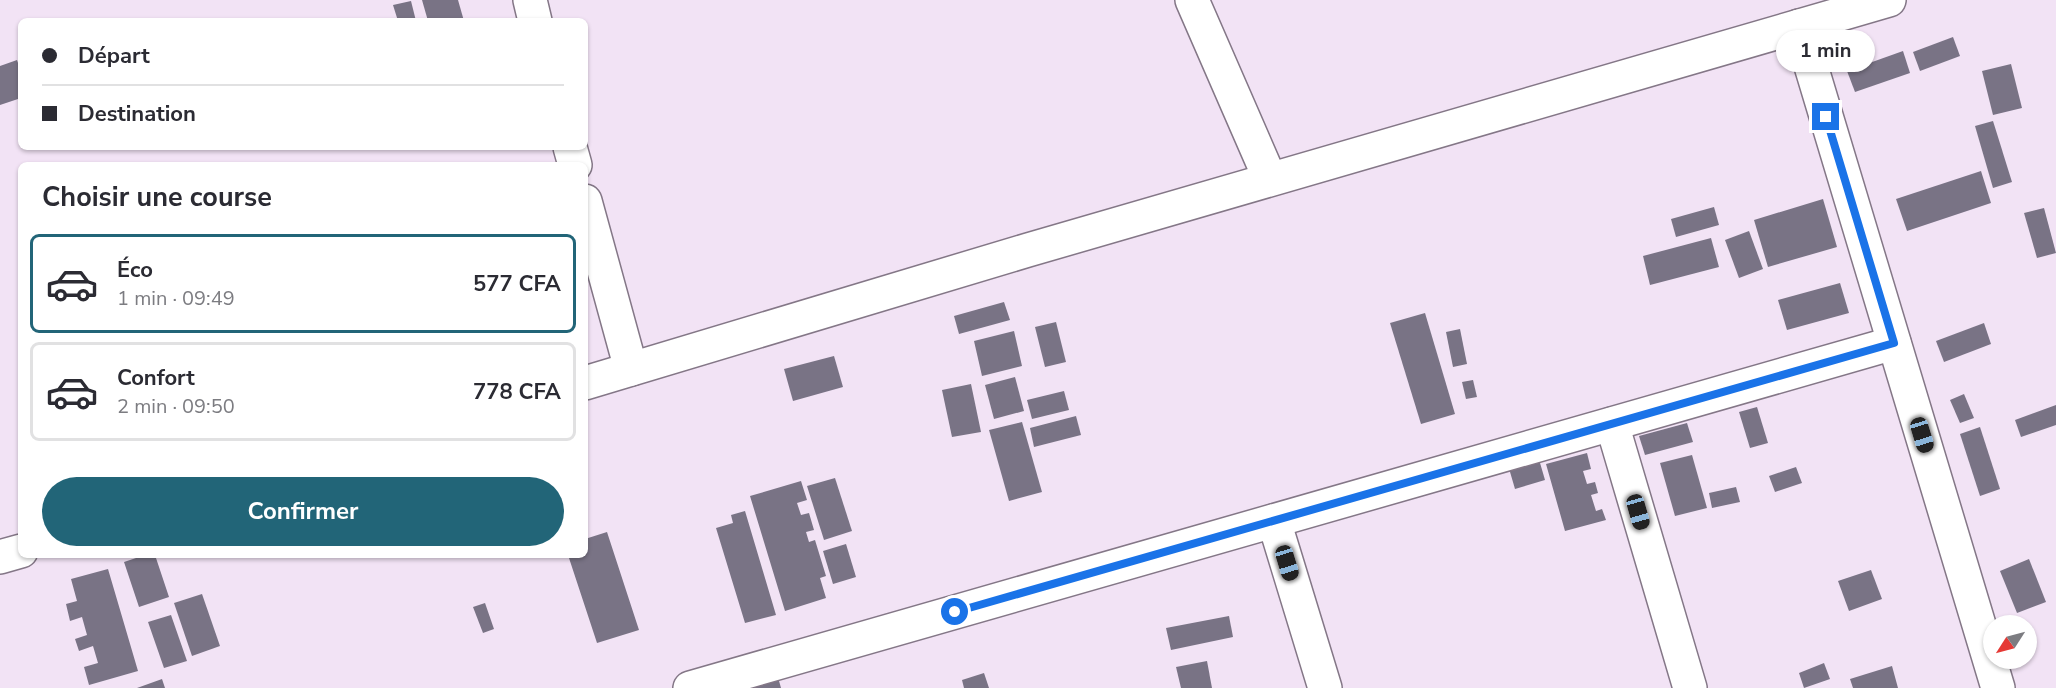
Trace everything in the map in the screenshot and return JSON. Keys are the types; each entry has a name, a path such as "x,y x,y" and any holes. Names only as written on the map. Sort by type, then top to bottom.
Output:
{"street":[{"path":"530,0 535,18"},
{"path":"1192,0 1270,179"},
{"path":"588,381 1270,179 1889,0"},
{"path":"1799,26 1998,688"},
{"path":"588,212 631,369"},
{"path":"690,688 1894,343"},
{"path":"1612,424 1690,688"},
{"path":"1274,521 1325,688"}],"building":[{"path":"422,0 458,0 463,18 427,18"},
{"path":"411,1 415,18 397,18 393,5"},
{"path":"1953,37 1960,56 1920,71 1913,52"},
{"path":"1903,51 1910,73 1855,92 1847,71"},
{"path":"17,60 18,63 18,99 0,105 0,66"},
{"path":"2011,64 2022,108 1993,115 1982,71"},
{"path":"1993,121 2012,182 1993,188 1975,126"},
{"path":"1981,171 1991,203 1907,231 1896,199"},
{"path":"1823,199 1837,247 1768,267 1754,220"},
{"path":"1714,207 1719,225 1676,237 1671,219"},
{"path":"2044,208 2056,253 2037,258 2024,213"},
{"path":"1749,231 1763,269 1739,278 1725,240"},
{"path":"1711,238 1719,267 1650,285 1643,256"},
{"path":"1840,283 1849,313 1787,330 1778,300"},
{"path":"1004,302 1010,320 959,334 954,316"},
{"path":"1425,313 1455,414 1421,424 1390,323"},
{"path":"1056,322 1066,362 1045,367 1035,327"},
{"path":"1984,323 1991,344 1944,362 1936,341"},
{"path":"1460,329 1467,364 1453,367 1446,332"},
{"path":"1014,331 1022,366 982,376 974,341"},
{"path":"834,356 843,387 793,401 784,369"},
{"path":"1015,377 1024,411 994,419 985,385"},
{"path":"1473,380 1477,397 1466,399 1462,382"},
{"path":"971,384 981,432 952,437 942,390"},
{"path":"1064,391 1069,410 1032,419 1027,400"},
{"path":"1964,394 1974,418 1960,423 1950,400"},
{"path":"2056,405 2056,425 2021,437 2015,420"},
{"path":"1757,407 1768,443 1750,448 1739,412"},
{"path":"1076,416 1081,435 1034,447 1030,428"},
{"path":"1022,422 1042,492 1009,501 989,430"},
{"path":"1687,423 1693,442 1645,455 1639,436"},
{"path":"1980,427 2000,489 1980,496 1960,434"},
{"path":"1587,453 1591,469 1583,471 1587,484 1595,482 1598,493 1591,495 1596,511 1602,509 1606,520 1565,531 1546,464"},
{"path":"1692,455 1707,508 1675,516 1660,463"},
{"path":"1538,456 1545,480 1515,489 1508,465"},
{"path":"1796,467 1802,483 1775,492 1769,476"},
{"path":"835,478 852,531 824,540 807,486"},
{"path":"801,481 807,500 797,503 801,515 809,513 814,530 806,532 809,542 815,540 826,576 820,578 826,598 785,611 750,496"},
{"path":"1736,487 1740,502 1712,508 1709,493"},
{"path":"745,511 776,615 745,623 716,528 733,523 731,515"},
{"path":"607,532 639,630 597,643 569,558 588,558 588,538"},
{"path":"846,544 856,577 833,584 823,551"},
{"path":"136,558 156,558 169,597 139,607 124,562"},
{"path":"2029,559 2046,602 2017,613 2000,571"},
{"path":"108,569 138,671 89,685 84,667 98,663 93,646 79,651 75,639 87,635 82,617 70,621 66,604 77,601 71,579"},
{"path":"1871,570 1882,599 1849,611 1838,581"},
{"path":"202,594 220,646 192,656 174,603"},
{"path":"485,603 494,629 483,633 473,607"},
{"path":"171,615 187,661 164,668 148,622"},
{"path":"1229,616 1233,637 1171,650 1166,628"},
{"path":"1207,661 1212,688 1181,688 1176,667"},
{"path":"1824,663 1830,679 1804,688 1799,673"},
{"path":"1892,666 1898,688 1853,688 1850,679"},
{"path":"776,670 781,688 742,688"},
{"path":"984,673 989,688 964,688 962,680"},
{"path":"162,679 165,688 137,688"}],"route":[{"path":"955,612 1894,343 1826,117"}]}
